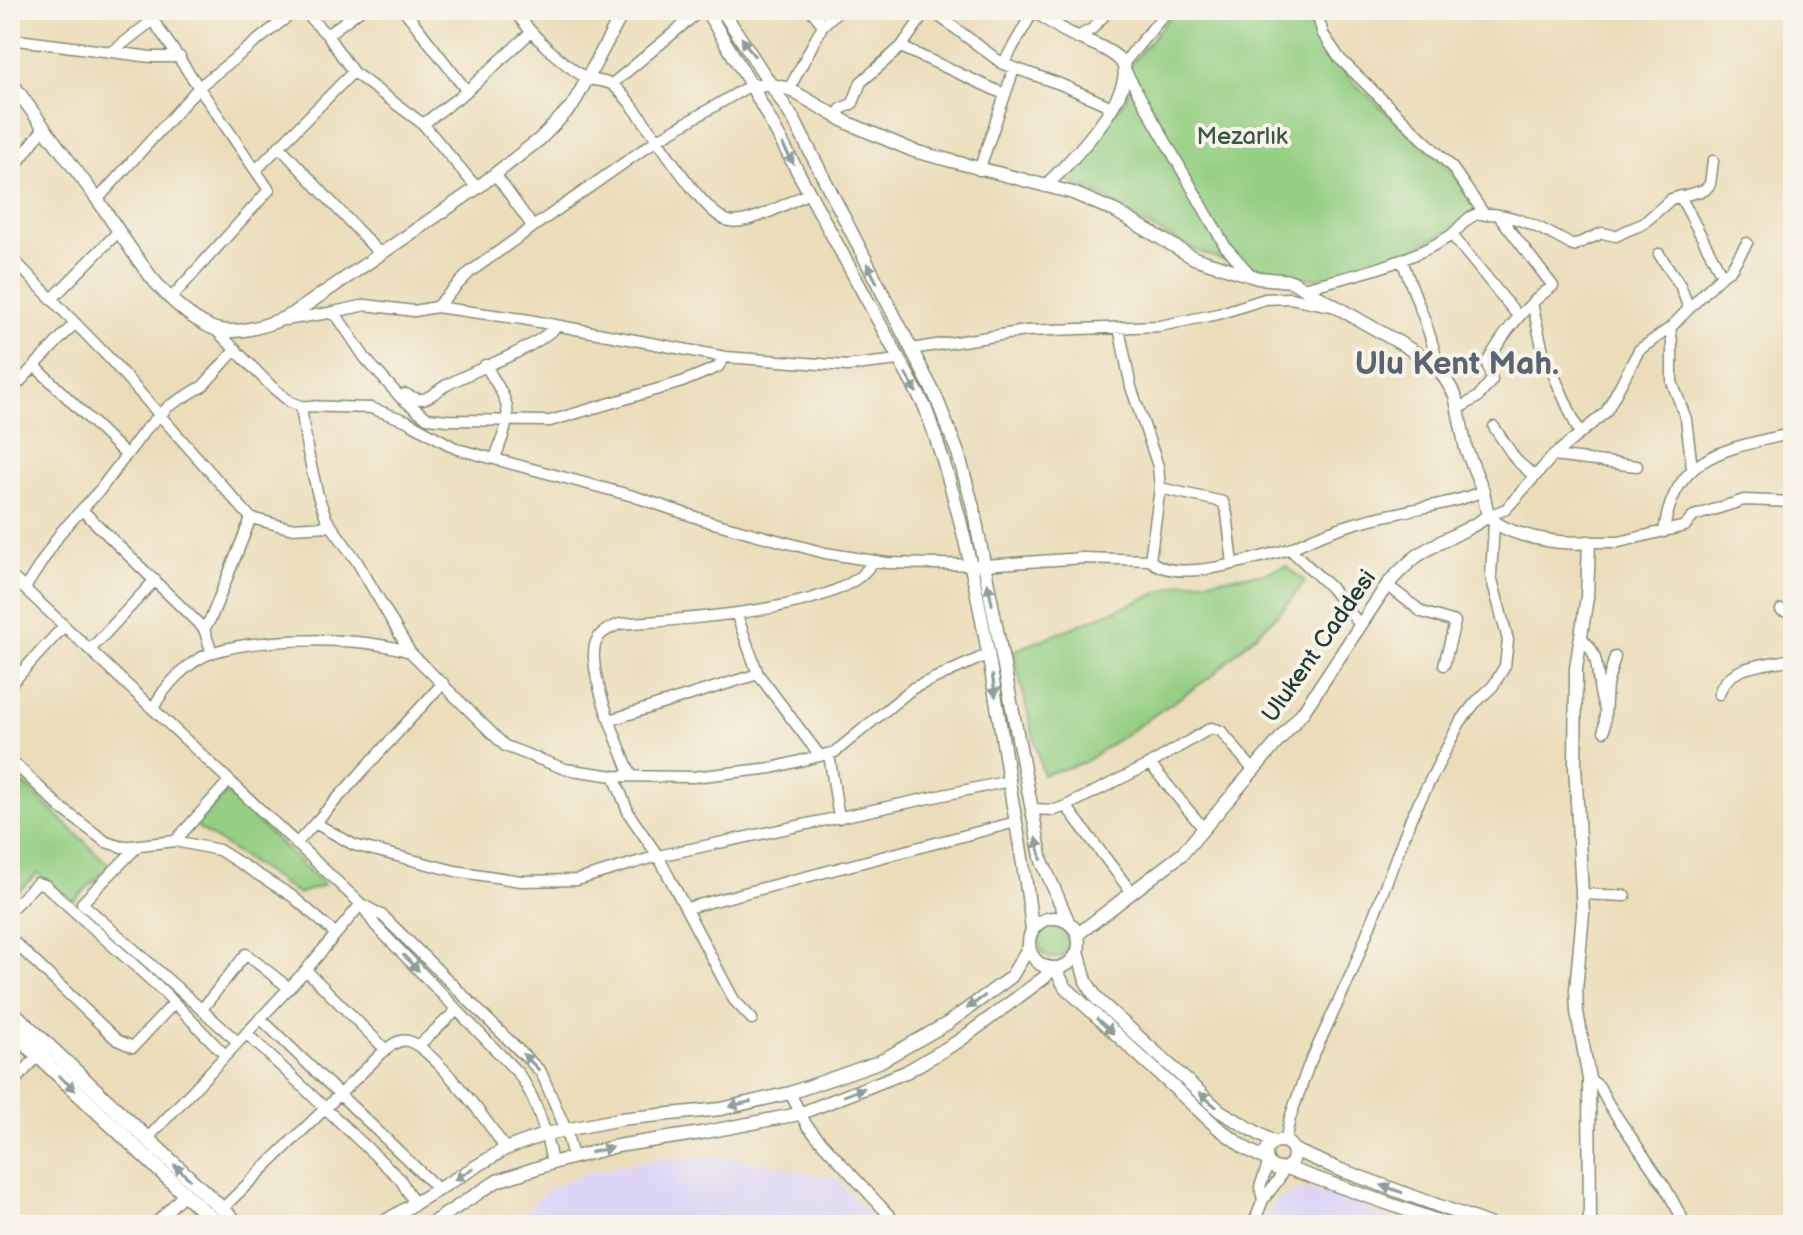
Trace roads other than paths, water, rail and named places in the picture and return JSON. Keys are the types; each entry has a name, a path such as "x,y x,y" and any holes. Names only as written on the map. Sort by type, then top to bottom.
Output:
{"main road":[{"path":"10,1010 239,1225"},
{"path":"10,1029 218,1225"}],"street":[{"path":"97,200 200,86 296,10"},
{"path":"307,10 353,72 423,124 477,188"},
{"path":"327,35 360,10"},
{"path":"404,10 467,91"},
{"path":"514,10 530,33 586,77 612,84 658,139 708,209 730,222 751,219 809,193"},
{"path":"279,321 477,188 540,139 573,105 624,10"},
{"path":"379,1225 505,1149 546,1134 620,1119 721,1109 790,1093 879,1062 948,1023 1011,977 1029,947 1032,931 1028,889 989,654 970,563 940,449 925,407 751,85 704,10 612,84"},
{"path":"722,10 794,120 936,397 958,453 973,507 1042,861 1068,921 1078,934 1078,951 1086,981 1105,1006 1220,1111 1284,1145 1341,1170 1491,1225"},
{"path":"811,10 823,25"},
{"path":"789,89 823,25 839,10"},
{"path":"837,116 841,109 853,103 861,82 901,47 929,10 1008,67 1060,84 1112,107"},
{"path":"979,170 1004,94 1008,67 1034,10 1120,60 1225,246 1252,276"},
{"path":"1077,37 1092,29 1109,10"},
{"path":"1045,186 1071,162 1112,107 1117,99 1124,68 1168,10"},
{"path":"1316,10 1323,34 1340,59 1451,166 1485,215"},
{"path":"112,52 149,15 269,190 172,297"},
{"path":"423,124 467,91 530,33"},
{"path":"10,39 180,57"},
{"path":"901,47 1004,94"},
{"path":"256,170 353,72"},
{"path":"10,80 135,258 179,305 214,328 290,402 301,406 371,408 407,421 457,449 825,553 872,561 984,565 1083,558 1150,560 1157,567 1179,570 1217,568 1290,549 1309,539 1396,513 1457,502 1483,491"},
{"path":"436,307 470,272 658,139 751,85 773,85 789,89 837,116 914,151 1073,193 1115,211 1194,258 1252,276 1291,281 1438,367"},
{"path":"10,173 43,129"},
{"path":"279,146 380,254"},
{"path":"1303,288 1402,260 1452,235 1472,216 1500,217 1538,226 1573,246 1602,233 1616,236 1643,224 1671,199 1705,190 1710,184 1713,161"},
{"path":"495,174 533,227"},
{"path":"1680,196 1722,275"},
{"path":"1458,409 1487,388 1492,380 1487,363 1518,316 1553,286 1500,217"},
{"path":"52,299 118,232"},
{"path":"1452,235 1518,316"},
{"path":"1491,520 1506,509 1553,456 1606,412 1639,350 1670,328 1731,269 1747,243"},
{"path":"1659,254 1680,285 1689,309"},
{"path":"10,256 75,323 251,518 289,528 331,526"},
{"path":"1284,1145 1308,1067 1353,970 1411,818 1459,724 1493,686 1505,666 1508,640 1491,576 1491,520 1466,449 1455,395 1438,367 1430,334 1402,260"},
{"path":"911,349 1026,331 1160,326 1218,314 1265,299 1290,298 1335,306"},
{"path":"1532,303 1543,351 1579,432"},
{"path":"214,328 230,331 366,305 414,311 436,307 725,357 847,366 898,360"},
{"path":"329,313 337,316 365,358 400,397 427,418 550,421 667,386 718,367 725,357"},
{"path":"10,392 75,323"},
{"path":"400,397 405,394 419,400 425,399 485,365 523,348 557,326"},
{"path":"1119,328 1131,387 1158,466 1160,488 1150,560"},
{"path":"1670,328 1672,382 1686,419 1692,468"},
{"path":"25,588 61,532 99,491 125,454 169,406 203,386 236,349"},
{"path":"485,365 507,402 509,422 495,458"},
{"path":"35,366 125,454"},
{"path":"301,406 318,496 331,526 356,560 410,652 505,746 565,769 614,776 693,777 772,768 825,755 835,752 913,688 989,654"},
{"path":"1494,427 1516,460 1534,476"},
{"path":"1664,532 1667,508 1692,468 1708,456 1793,433"},
{"path":"1553,456 1637,466"},
{"path":"1160,488 1223,502 1233,564"},
{"path":"1491,520 1512,532 1527,535 1619,542 1685,526 1694,516 1717,506 1744,500 1793,502"},
{"path":"82,510 204,629 212,653"},
{"path":"204,629 251,518"},
{"name":"Ulukent Caddesi","path":"1078,934 1182,854 1303,712 1387,585 1420,554 1491,520"},
{"path":"1589,542 1587,597 1576,668 1575,765 1582,894 1577,1012 1589,1079 1590,1225"},
{"path":"1290,549 1330,587 1360,625"},
{"path":"631,775 593,662 594,645 600,634 620,624 736,613 800,603 863,575 872,561"},
{"path":"10,575 361,904 375,925 518,1073 531,1091 552,1163"},
{"path":"90,650 155,580"},
{"path":"1387,585 1422,612 1455,622 1444,665"},
{"path":"1781,610 1793,614"},
{"path":"736,613 758,674 784,711 825,755 839,818"},
{"path":"10,685 64,626"},
{"path":"1581,638 1596,658 1599,693 1605,709"},
{"path":"153,709 161,691 185,670 212,653 281,642 332,641 390,645 410,652"},
{"path":"1604,731 1607,685 1615,657"},
{"path":"1719,694 1722,683 1738,670 1793,659"},
{"path":"610,720 758,674"},
{"path":"296,844 443,683"},
{"path":"1031,809 1055,810 1066,806 1150,764 1211,728 1221,731 1254,771"},
{"path":"10,759 60,807 106,842 122,847 175,841 219,850 292,896 336,934"},
{"path":"1150,764 1204,829"},
{"path":"614,776 629,814 658,856 734,1000 752,1019"},
{"path":"175,841 229,781"},
{"path":"315,823 354,845 455,871 521,881 577,880 658,856 1009,781"},
{"path":"1066,806 1132,893"},
{"path":"687,908 1016,822"},
{"path":"138,846 82,903 202,1009 242,1038 325,1108 400,1179 415,1204"},
{"path":"10,910 37,883 45,885 174,1003 225,1055"},
{"path":"1582,894 1625,896"},
{"path":"147,1139 306,970 361,904"},
{"path":"361,904 383,916 541,1072 566,1130 573,1157"},
{"path":"1032,931 1044,920 1060,918 1068,921"},
{"path":"10,938 128,1047 133,1047 174,1003"},
{"path":"1029,947 1037,962 1054,968 1065,987 1169,1086 1231,1138 1275,1169 1285,1169 1449,1225"},
{"path":"429,1225 497,1181 552,1163 617,1146 799,1114 906,1072 959,1041 1054,968 1068,964 1078,951"},
{"path":"202,1009 246,954 289,988"},
{"path":"306,970 386,1050"},
{"path":"418,1046 457,1010"},
{"path":"260,1018 439,1190"},
{"path":"222,1209 386,1050 407,1040 418,1046 462,1091 497,1134 505,1149"},
{"path":"10,1086 38,1056"},
{"path":"1589,1079 1599,1086 1686,1225"},
{"path":"790,1093 799,1114 817,1137 898,1225"},
{"path":"1263,1200 1260,1187 1268,1162 1266,1152 1284,1145"},
{"path":"1253,1225 1263,1200 1294,1158 1284,1145"},
{"path":"154,1225 185,1193"},
{"path":"10,1215 21,1225"}],"district":[{"name":"Ulu Kent Mah.","path":"1457,364"}],"park label":[{"name":"Mezarlık","path":"1242,136"}]}
